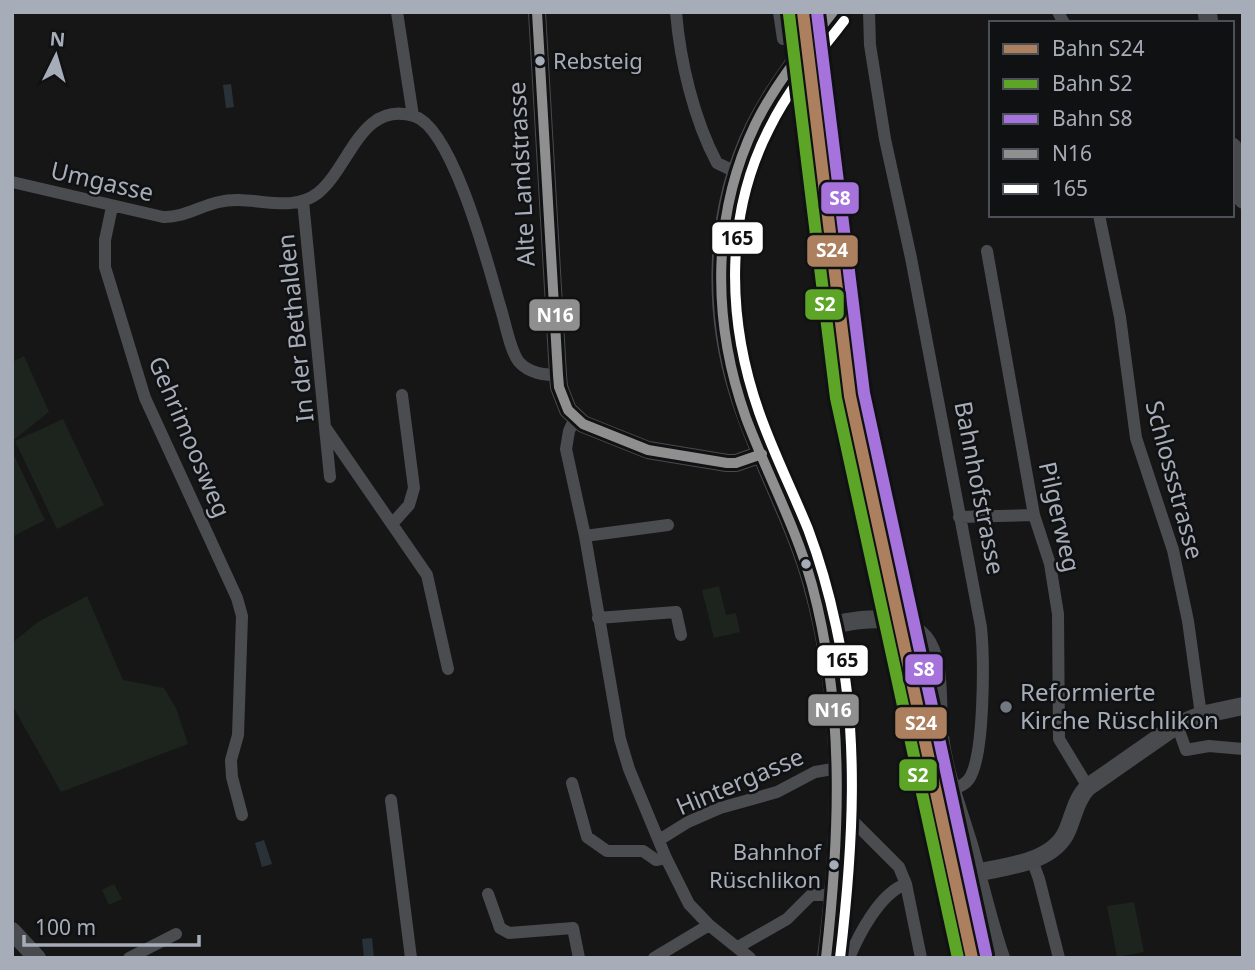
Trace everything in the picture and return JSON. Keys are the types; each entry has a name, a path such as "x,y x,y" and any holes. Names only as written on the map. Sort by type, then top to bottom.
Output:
{"main road":[{"path":"1235,174 1243,199"}],"street":[{"path":"397,12 413,116"},
{"name":"Alte Landstrasse","path":"537,12 559,387 568,410 575,418"},
{"path":"676,12 697,119 717,163 736,172"},
{"path":"779,12 783,39"},
{"path":"826,958 838,816 839,768 836,719 823,627 806,564 738,393 727,350 720,299 723,239 736,172 755,125 780,83 833,12"},
{"name":"Bahnhofstrasse","path":"869,12 870,45 885,139 911,258 981,628 984,691 977,750 971,775 964,784 951,790"},
{"path":"303,201 317,194 333,179 368,126 377,119 391,114 413,116 427,123 451,163 482,243 517,359 533,372 558,375"},
{"name":"Umgasse","path":"12,182 112,207 171,218 220,202 303,201"},
{"name":"In der Bethalden","path":"303,201 325,427 427,575 448,669"},
{"name":"Gehrimoosweg","path":"112,207 106,240 105,267 145,398 237,598 242,616 238,735 231,760 232,777 242,815"},
{"name":"Schlossstrasse","path":"1099,217 1121,317 1129,401 1136,438 1173,550 1188,621 1201,715"},
{"name":"Pilgerweg","path":"986,251 1034,514 1050,564 1058,614 1059,739 1088,787"},
{"path":"392,524 409,505 414,488 402,395"},
{"path":"750,958 709,925 689,904 666,859 629,769 620,739 585,536 566,449 569,431 575,418 583,424 648,450 671,455 736,463 762,454"},
{"path":"325,427 330,477"},
{"path":"960,517 1034,514"},
{"path":"585,536 668,525"},
{"path":"598,618 676,612 681,635"},
{"path":"823,627 863,620 884,620 905,625 926,641 934,661 938,725 951,790 1001,958"},
{"path":"976,873 1032,860 1054,849 1065,836 1076,804 1088,787 1177,725 1201,715 1243,706"},
{"path":"1177,725 1186,750 1209,746 1243,748"},
{"name":"Hintergasse","path":"659,841 688,822 720,808 777,792 815,772 839,768"},
{"path":"572,783 587,837 607,851 643,851 656,860 666,859"},
{"path":"391,800 411,958"},
{"path":"838,816 855,823 888,853 899,867 906,884 921,958"},
{"path":"1032,860 1059,958"},
{"path":"849,958 860,935 880,905 900,886 906,884"},
{"path":"488,894 500,928 509,933 573,928 579,958"},
{"path":"738,947 787,919 811,895 832,895"},
{"path":"654,958 709,925"},
{"path":"12,931 37,958"},
{"path":"129,958 176,934"}],"shaded area":[{"path":"231,84 234,107 226,108 223,85"},
{"path":"24,356 49,412 12,441 12,362"},
{"path":"63,419 104,505 57,529 15,441"},
{"path":"12,451 45,520 12,537"},
{"path":"719,586 726,615 736,613 740,632 714,638 702,590"},
{"path":"87,596 123,680 164,688 176,708 188,744 61,792 12,705 12,643 38,622"},
{"path":"264,840 272,864 262,867 255,843"},
{"path":"114,884 122,899 109,905 102,890"},
{"path":"1134,902 1144,952 1117,957 1107,906"},
{"path":"372,938 374,958 364,958 362,939"}],"rail line":[{"name":"S24","path":"803,12 850,396 972,958"},
{"name":"S8","path":"817,12 864,393 986,955"},
{"name":"S2","path":"789,14 836,398 958,958"}],"transit line":[{"name":"N16","path":"537,12 558,375 559,387 568,410 583,424 648,450 727,463 736,463 762,454"},
{"name":"N16","path":"826,958 834,864 837,771 835,724 823,631 805,563 746,418 735,382 722,308 721,270 730,196 755,125 781,81 833,12"},
{"name":"165","path":"840,958 852,792 849,708 844,667 824,577 808,529 764,427 748,377 736,306 735,269 744,198 754,163 769,129 794,87 844,21"}],"place":[{"name":"Rebsteig","path":"540,61"},
{"name":"Reformierte Kirche Rüschlikon","path":"1006,707"},
{"name":"Bahnhof Rüschlikon","path":"834,865"}]}
